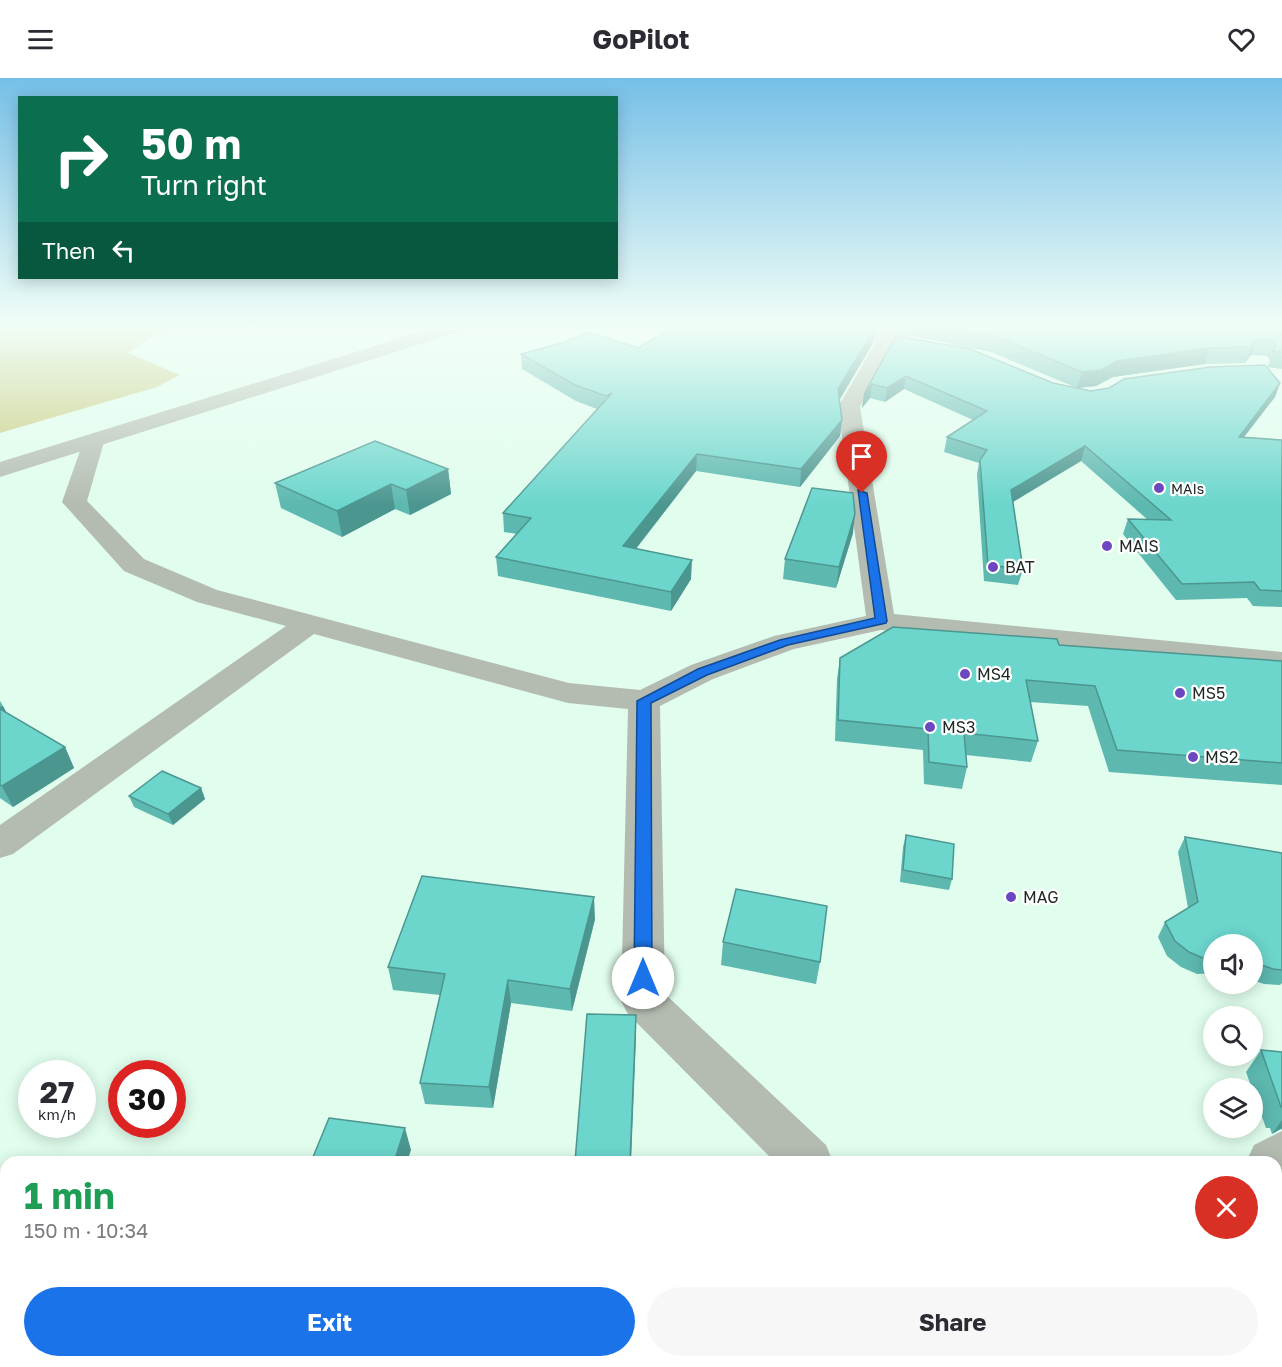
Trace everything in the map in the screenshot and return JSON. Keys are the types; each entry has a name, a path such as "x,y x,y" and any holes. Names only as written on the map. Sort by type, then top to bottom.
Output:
{"street":[{"path":"0,470 275,384"},
{"path":"862,384 849,407 881,621"},
{"path":"93,442 74,502 134,565 207,597 568,693 644,701 702,672 785,642 881,621 1282,662"},
{"path":"0,844 308,624"},
{"path":"644,701 643,1001 803,1156"}],"green space":[{"path":"0,384 162,384 157,387 0,433"}],"building":[{"path":"841,384 838,389 842,420 801,469 697,454 623,546 692,560 671,592 496,557 531,518 503,513 612,393 606,396 575,385"},
{"path":"873,384 893,384 887,388"},
{"path":"925,384 1058,384 1091,391 1109,388 1115,384 1279,384 1239,437 1282,440 1282,591 1260,590 1254,582 1182,584 1128,519 1171,520 1085,446 1011,490 1023,569 988,565 980,460 987,450 947,437 987,411"},
{"path":"375,441 448,469 406,490 391,484 337,511 275,483"},
{"path":"812,488 853,493 855,514 839,567 785,559"},
{"path":"893,627 1057,639 1059,645 1282,661 1282,763 1117,750 1095,686 1026,680 1038,741 964,733 967,767 929,762 928,729 838,720 840,658"},
{"path":"0,709 65,747 2,786 0,785"},
{"path":"162,771 201,788 168,814 129,796"},
{"path":"906,835 954,844 952,879 903,870"},
{"path":"1185,837 1282,853 1282,970 1263,965 1263,934 1203,934 1203,958 1189,952 1175,941 1165,922 1198,902"},
{"path":"422,876 594,897 570,989 508,980 489,1087 420,1083 445,974 388,967"},
{"path":"736,889 827,906 820,962 723,942"},
{"path":"587,1014 636,1015 630,1156 575,1156"},
{"path":"1263,1050 1282,1052 1281,1107 1263,1056"},
{"path":"329,1118 405,1128 396,1156 313,1156"}],"place":[{"name":"MAIs","path":"1159,488"},
{"name":"MAIS","path":"1107,546"},
{"name":"BAT","path":"993,567"},
{"name":"MS4","path":"965,674"},
{"name":"MS5","path":"1180,693"},
{"name":"MS3","path":"930,727"},
{"name":"MS2","path":"1193,757"},
{"name":"MAG","path":"1011,897"}],"route":[{"path":"643,978 644,701 702,672 785,642 881,621 862,493"}]}
